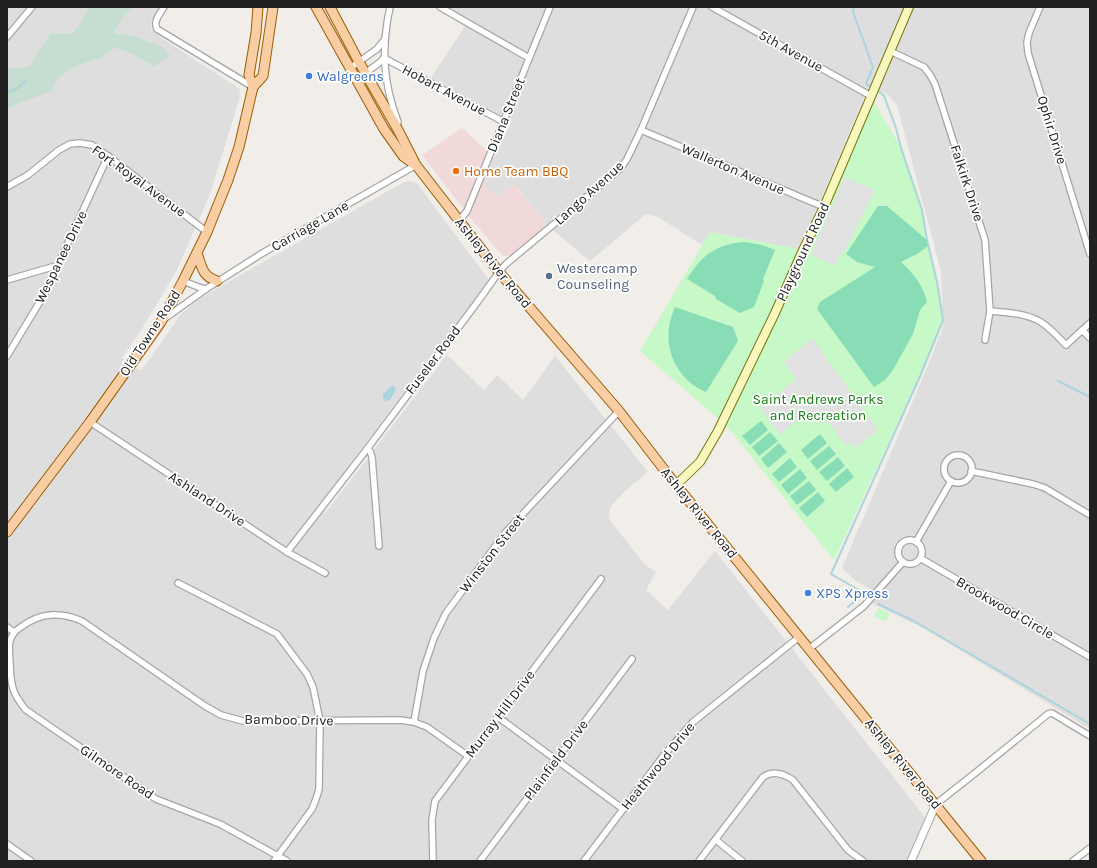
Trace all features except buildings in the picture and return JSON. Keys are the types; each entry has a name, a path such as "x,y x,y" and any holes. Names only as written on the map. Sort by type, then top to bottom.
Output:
{"main road":[{"path":"258,7 256,33 249,75 253,87 263,76 273,7"},
{"name":"Ashley River Road","path":"316,7 384,130 403,156 416,165"},
{"name":"Ashley River Road","path":"330,7 416,165 499,272 619,411 676,485 981,861"},
{"name":"Playground Road","path":"676,485 700,462 718,431 824,208 909,7"},
{"name":"Old Towne Road","path":"7,532 90,422 161,322 207,232 228,180 239,147 253,87"},
{"path":"197,253 203,271 209,278 218,281"}],"street":[{"path":"7,37 32,7"},
{"path":"164,7 156,21 155,25 157,29 253,87"},
{"path":"390,7 386,25 384,58 387,83 394,112 416,165"},
{"path":"440,7 529,58"},
{"name":"Diana Street","path":"458,220 467,211 550,7"},
{"name":"Lango Avenue","path":"499,272 506,264 620,169 627,159 641,130 693,7"},
{"name":"5th Avenue","path":"712,7 871,96"},
{"name":"Ophir Drive","path":"1040,7 1029,33 1027,42 1028,53 1090,254"},
{"path":"350,68 377,49 385,39"},
{"name":"Falkirk Drive","path":"890,51 924,67 935,84 985,240 990,311 985,340"},
{"path":"356,80 380,63 384,58"},
{"name":"Hobart Avenue","path":"384,58 504,122"},
{"name":"Wallerton Avenue","path":"641,130 824,208"},
{"name":"Fort Royal Avenue","path":"7,187 28,175 59,150 70,144 80,142 92,145 108,156 207,232"},
{"name":"Wespanee Drive","path":"7,356 44,295 108,156"},
{"name":"Carriage Lane","path":"161,322 206,288 261,254 416,165"},
{"path":"7,280 59,265"},
{"name":"Fuseler Road","path":"288,552 499,272"},
{"path":"183,281 201,288 206,288"},
{"path":"990,311 1030,317 1045,325 1066,345 1090,323"},
{"path":"1082,330 1090,338"},
{"name":"Winston Street","path":"414,722 423,671 434,638 446,613 505,533 619,411"},
{"name":"Ashland Drive","path":"90,422 288,552 325,574"},
{"path":"367,449 370,451 372,457 379,546"},
{"path":"954,456 963,457 970,463 971,471 967,479 960,483 951,481 945,474 944,465 954,456"},
{"path":"971,471 1033,484 1045,488 1090,515"},
{"path":"916,542 951,481"},
{"path":"908,540 916,542 921,547 922,555 920,558 911,564 903,562 899,556 899,548 901,544 908,540"},
{"name":"Brookwood Circle","path":"920,558 1090,657"},
{"path":"809,649 864,606 903,562"},
{"name":"Murray Hill Drive","path":"433,861 432,820 435,801 601,579"},
{"path":"178,583 277,634 307,674 313,687 320,721 319,789 312,809 274,861"},
{"name":"Bamboo Drive","path":"14,632 26,622 40,616 52,614 69,616 82,621 205,706 221,715 244,721 400,720 414,722 432,730 468,756"},
{"path":"7,627 14,632"},
{"name":"Gilmore Road","path":"14,632 9,642 11,685 18,700 26,710 156,799 220,824 287,861"},
{"name":"Heathwood Drive","path":"584,861 664,755 693,722 799,637"},
{"name":"Plainfield Drive","path":"480,861 632,659"},
{"path":"910,861 936,804 1048,714 1052,713 1090,736"},
{"path":"498,717 623,809"},
{"path":"699,861 763,777 767,775 781,774 792,780 848,850 863,861"},
{"path":"716,840 742,861"},
{"path":"7,844 31,861"},
{"path":"1073,861 1090,848"}],"shaded area":[{"path":"7,7 89,7 80,24 72,34 51,33 28,67 7,68"},
{"path":"134,7 159,7 151,22 151,29 160,37 240,89 239,100 210,194 177,270 140,332 122,358 140,371 148,362 181,314 195,302 404,182 411,181 417,183 489,280 318,506 326,512 447,355 484,390 497,375 523,400 555,356 648,472 625,491 610,507 609,519 644,564 656,572 646,590 668,610 715,551 932,826 917,861 7,861 7,110 29,98 51,92 59,78 73,67 101,58 114,48 135,55 154,67 169,55 163,47 134,36 114,33 124,16"},
{"path":"446,7 1090,7 1090,729 925,629 865,600 870,589 856,581 842,568 943,327 941,271 897,105 887,94 868,88 816,211 797,249 710,232 702,245 658,217 646,214 590,261 548,226 515,185 499,197 484,188 494,158 512,121 431,78 469,20"},
{"path":"462,128 494,158 484,188 499,197 514,185 548,226 512,255 504,256 498,251 464,210 422,155"},
{"path":"844,177 875,190 844,252 842,251 835,266 811,255"},
{"path":"812,338 878,430 855,448 850,443 846,446 826,420 820,424 810,410 780,434 760,408 796,379 784,362"}],"green space":[{"path":"89,7 134,7 124,16 114,33 134,36 163,47 170,55 154,67 135,55 114,48 101,58 73,67 59,78 51,92 23,102 7,110 7,68 28,67 51,33 72,34 80,24"},
{"name":"Saint Andrews Parks and Recreation","path":"871,96 901,148 922,210 927,240 937,282 943,320 938,335 834,560 735,436 722,422 640,351 710,232 803,250"},
{"path":"878,206 887,206 927,240 928,246 917,254 901,262 917,280 923,290 927,302 920,310 913,334 893,370 885,380 874,387 817,309 820,302 875,267 857,262 846,254"},
{"path":"744,242 762,245 775,250 763,279 764,281 754,307 740,313 687,279 698,264 710,253 725,245"},
{"path":"675,307 733,327 738,341 706,392 696,387 681,373 671,354 668,333 670,320"},
{"path":"761,421 768,430 750,445 742,436"},
{"path":"770,432 778,441 759,456 752,447"},
{"path":"820,434 827,443 808,459 801,450"},
{"path":"779,443 787,452 768,468 761,459"},
{"path":"829,446 836,454 817,470 810,461"},
{"path":"838,457 845,466 827,481 819,472"},
{"path":"790,458 797,467 779,482 772,474"},
{"path":"847,468 854,477 836,492 829,484"},
{"path":"800,469 807,478 788,494 781,485"},
{"path":"809,481 816,490 797,505 790,496"},
{"path":"818,492 825,501 807,517 799,508"},
{"path":"878,608 889,613 887,620 885,621 875,617"}],"water":[{"path":"391,386 394,386 396,390 390,400 385,401 383,399 383,394"}],"waterway":[{"path":"854,7 853,12 873,67 866,84 869,86"},
{"path":"7,92 17,89 26,80"},
{"path":"848,607 864,593 831,574 921,374 943,320 937,282 927,240 922,210 901,148 896,128 884,96 879,92"},
{"path":"1058,381 1090,397"},
{"path":"878,604 912,620 1090,724"}],"place":[{"name":"Walgreens","path":"309,76"},
{"name":"Home Team BBQ","path":"456,171"},
{"name":"Westercamp Counseling","path":"549,276"},
{"name":"XPS Xpress","path":"808,593"}]}
